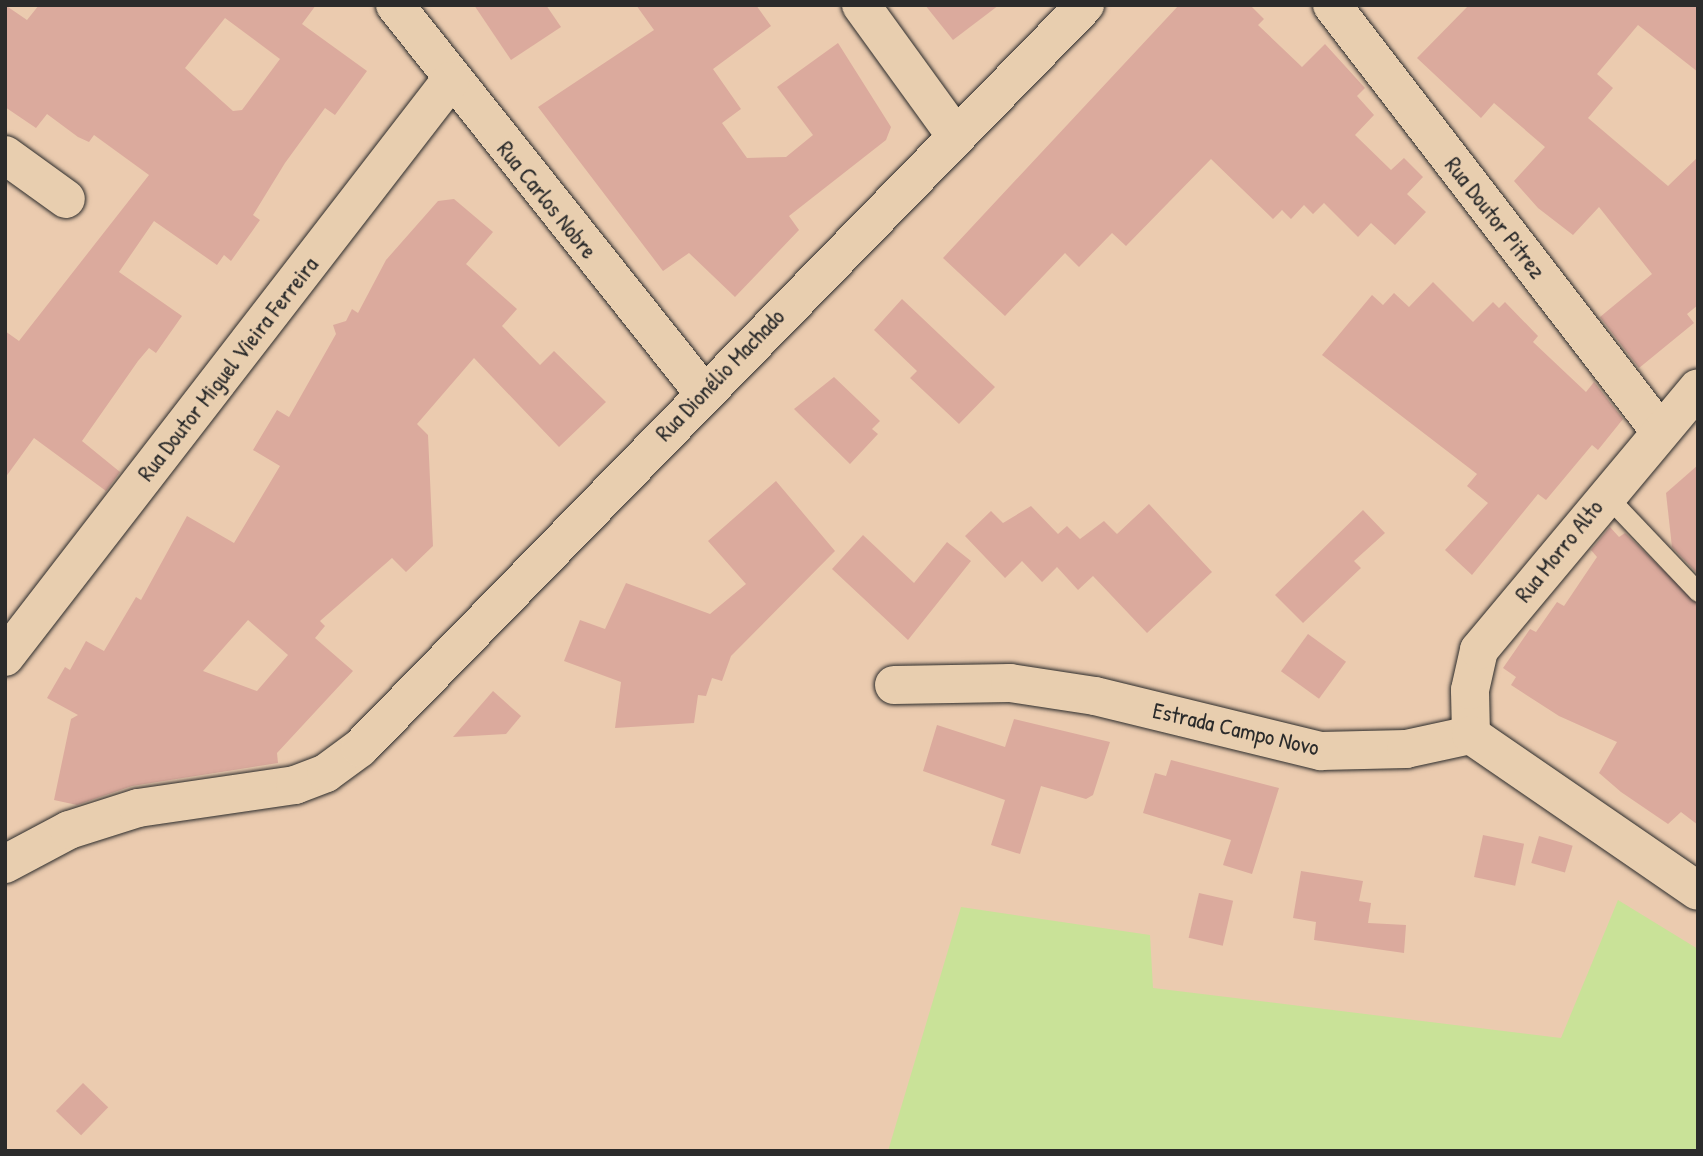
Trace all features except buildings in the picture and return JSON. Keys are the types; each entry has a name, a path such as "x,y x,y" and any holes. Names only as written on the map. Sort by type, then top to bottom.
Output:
{"street":[{"name":"Rua Carlos Nobre","path":"394,5 450,80 703,392"},
{"path":"861,5 956,135"},
{"name":"Rua Dionélio Machado","path":"5,864 69,830 138,808 295,785 326,773 360,748 703,392 1085,5"},
{"name":"Rua Doutor Pitrez","path":"1332,5 1659,430"},
{"name":"Rua Doutor Miguel Vieira Ferreira","path":"5,657 450,80"},
{"path":"5,155 66,199"},
{"name":"Rua Morro Alto","path":"1471,735 1470,690 1479,650 1605,494 1698,388"},
{"name":"Estrada Campo Novo","path":"894,685 1010,683 1095,696 1321,751 1406,749 1471,735"},
{"path":"1471,735 1698,891"}],"lane":[{"path":"1605,494 1698,592"}],"green space":[{"path":"1618,900 1698,949 1698,1151 888,1151 961,907 1150,935 1153,988 1561,1038"}]}
